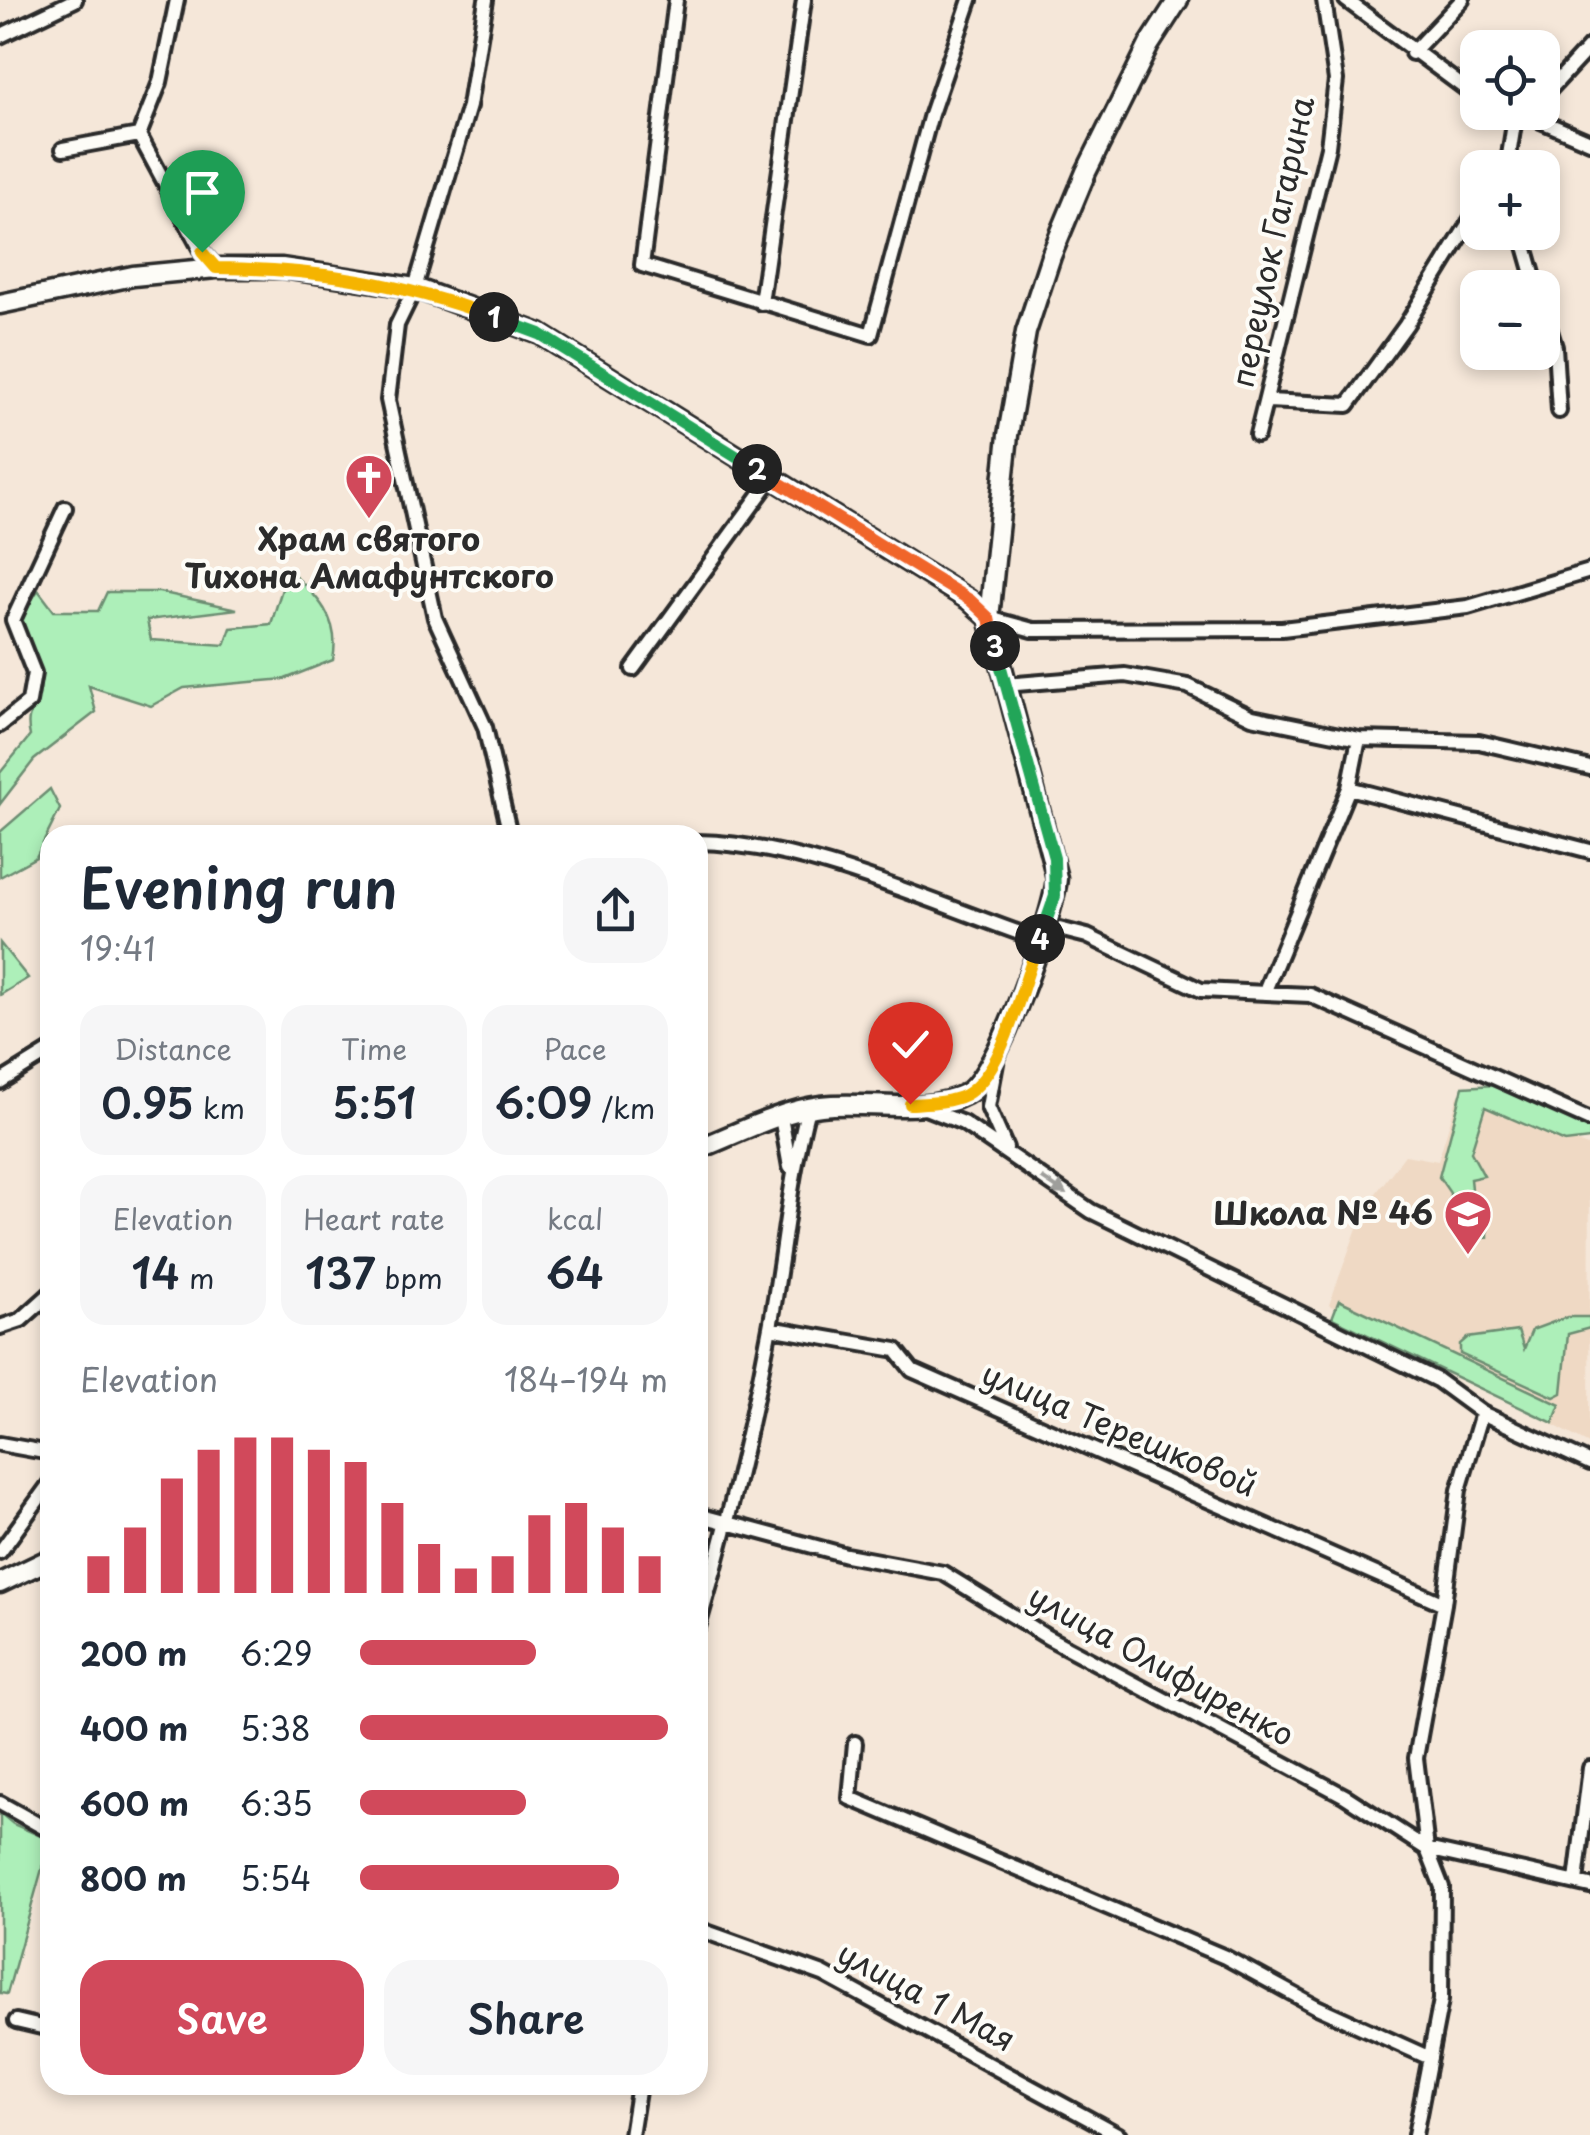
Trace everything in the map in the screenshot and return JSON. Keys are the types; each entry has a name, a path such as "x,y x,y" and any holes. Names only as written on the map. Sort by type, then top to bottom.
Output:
{"street":[{"path":"0,36 75,0"},
{"path":"177,0 160,82 139,135 202,252 216,268"},
{"path":"486,0 469,106 415,288 398,325 388,400 435,618 486,727 508,825"},
{"path":"676,0 642,265 870,335 931,114 970,0"},
{"path":"761,303 804,0"},
{"path":"963,1123 983,1122 998,1056 1055,896 1054,858 1004,685 989,618 1008,435 1026,332 1086,172 1149,45 1178,0"},
{"name":"переулок Гагарина","path":"1258,435 1328,147 1336,80 1324,0"},
{"path":"1346,0 1460,86"},
{"path":"1361,12 1372,0"},
{"path":"1412,53 1462,0"},
{"path":"1560,78 1590,46"},
{"path":"1560,128 1590,142"},
{"path":"62,149 139,135"},
{"path":"1268,401 1348,405 1406,326 1460,238"},
{"path":"0,304 132,276 216,268 282,268 415,288 540,334 970,600 989,618 1033,630 1282,629 1468,607 1590,571"},
{"path":"1556,370 1559,410"},
{"path":"633,669 772,478"},
{"path":"0,725 29,702 34,673 12,620 65,508"},
{"path":"1004,685 1125,675 1188,686 1252,716 1359,739 1480,742 1590,768"},
{"path":"1264,993 1349,788 1359,739"},
{"path":"1349,788 1590,851"},
{"path":"708,842 802,858 1031,937 1060,930 1086,936 1202,990 1310,996 1590,1120"},
{"path":"963,1123 956,1109 964,1095 986,1077 998,1056"},
{"path":"0,1082 40,1057"},
{"path":"708,1145 808,1108 910,1104 980,1095 1014,1158"},
{"path":"910,1104 963,1123 1091,1211 1324,1322 1437,1380 1482,1413 1590,1463"},
{"path":"708,1593 728,1525 770,1328 791,1174 808,1108"},
{"path":"781,1117 791,1174"},
{"path":"0,1327 21,1320 40,1303"},
{"name":"улица Терешковой","path":"770,1328 896,1350 912,1370 1444,1604"},
{"path":"1415,2135 1440,2000 1442,1887 1426,1849 1416,1758 1444,1604 1459,1490 1482,1413"},
{"path":"0,1444 40,1450"},
{"path":"0,1552 40,1497"},
{"name":"улица Олифиренко","path":"708,1518 846,1555 943,1573 1047,1637 1345,1796 1426,1849 1583,1884"},
{"path":"0,1584 40,1564"},
{"path":"855,1743 850,1798 1226,1957 1317,2007 1430,2058"},
{"path":"1583,1884 1590,1768"},
{"path":"0,1803 40,1825"},
{"name":"улица 1 Мая","path":"708,1934 823,1974 1120,2135"},
{"path":"16,2020 40,2026"},
{"path":"632,2135 638,2095"}],"shaded area":[{"name":"Школа № 46","path":"1458,1096 1590,1147 1589,1444 1329,1305 1364,1209 1405,1155 1438,1161"}],"green space":[{"path":"288,570 308,589 330,620 335,645 333,660 285,679 184,688 151,706 89,686 96,712 34,760 0,804 0,773 30,736 30,716 40,690 37,663 19,620 38,590 54,611 98,611 107,592 159,592 237,609 147,620 151,640 225,645 231,628 271,624"},
{"path":"50,789 60,809 52,825 40,825 36,857 0,877 0,832"},
{"path":"0,943 28,978 0,995"},
{"path":"1511,1084 1590,1113 1590,1139 1565,1142 1485,1107 1471,1152 1484,1176 1470,1179 1473,1208 1488,1215 1488,1237 1459,1237 1449,1228 1450,1193 1439,1177 1463,1087"},
{"path":"1339,1300 1560,1405 1553,1423 1332,1318"},
{"path":"1567,1317 1590,1317 1590,1328 1568,1334 1562,1393 1554,1397 1460,1354 1460,1344 1467,1338 1518,1331 1524,1349 1532,1330"},
{"path":"0,1813 13,1824 40,1836 40,1876 7,1994 0,1993"}],"place":[{"name":"Храм святого Тихона Амафунтского","path":"369,520"},
{"name":"Школа № 46","path":"1468,1256"}],"route":[{"path":"202,252 216,268 282,268 415,288 540,334 970,600 989,618 1004,685 1054,858 1055,896 998,1056 986,1077 964,1095 910,1104"}]}
